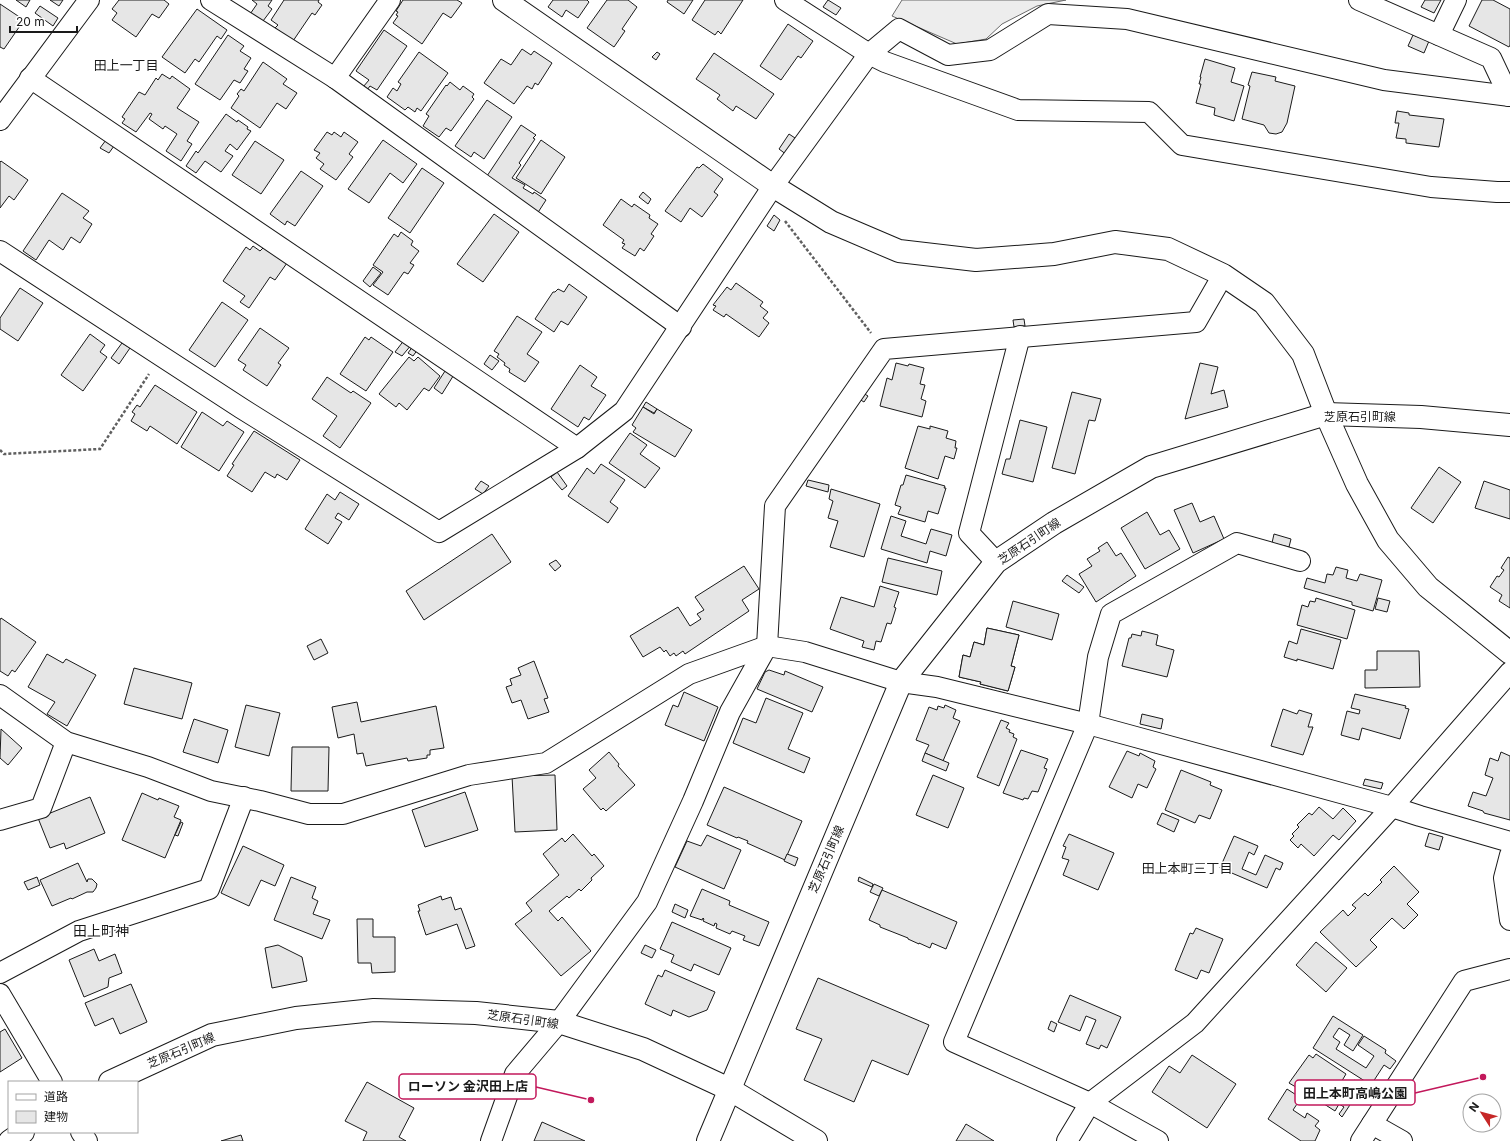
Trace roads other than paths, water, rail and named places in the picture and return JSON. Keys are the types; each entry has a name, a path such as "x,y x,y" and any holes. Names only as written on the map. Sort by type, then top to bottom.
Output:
{"main road":[{"path":"504,0 773,186 831,222 899,251 976,260 1054,254 1115,242 1168,249 1223,275 1264,303 1303,354 1326,414 1357,484 1388,540 1428,587 1510,653"},
{"name":"芝原石引町線","path":"112,1081 212,1035 296,1018 374,1010 476,1013 559,1022 643,1050 729,1089 901,682 996,562 1054,523 1150,467 1326,414 1421,417 1510,425"},
{"path":"708,1141 729,1089 816,1141"},
{"path":"10,1141 22,1133"}],"street":[{"path":"0,120 89,0"},
{"path":"211,0 335,78 681,327"},
{"path":"335,78 390,0"},
{"path":"785,0 884,62 1018,110 1149,112 1182,145 1430,187 1510,192"},
{"path":"1359,0 1491,58 1510,96"},
{"path":"1439,35 1456,0"},
{"path":"0,251 162,355 241,408 439,532 577,448 624,412 773,186 870,54 899,29 948,55 990,50 1048,14 1127,19 1384,80 1510,96"},
{"path":"30,78 577,448"},
{"path":"491,1141 515,1074 559,1022 648,902 730,712 767,646 775,506 884,349 1020,336 1196,322 1223,275"},
{"path":"996,562 969,533 1020,336"},
{"path":"1158,1141 1090,1103 954,1042 1088,724 1098,657 1111,614 1237,543 1300,561"},
{"path":"0,695 66,742 148,767 211,791 244,797 309,814 343,814 469,775 546,763 689,674 767,646 805,652 901,682 937,688 1088,724 1392,807 1510,842"},
{"path":"1067,1141 1090,1103 1195,1023 1392,807 1510,672"},
{"path":"0,820 41,808 66,742"},
{"path":"0,973 79,931 209,889 244,797"},
{"path":"1510,855 1504,878 1510,920"},
{"path":"1361,1141 1464,981 1510,969"},
{"path":"0,994 51,1081"},
{"path":"1372,1124 1402,1141"}],"place":[{"name":"田上本町高嶋公園","path":"1483,1077"},
{"name":"ローソン 金沢田上店","path":"591,1100"}],"district":[{"name":"田上一丁目","path":"126,65"},
{"name":"田上本町三丁目","path":"1187,868"},
{"name":"田上町神","path":"101,930"}]}
